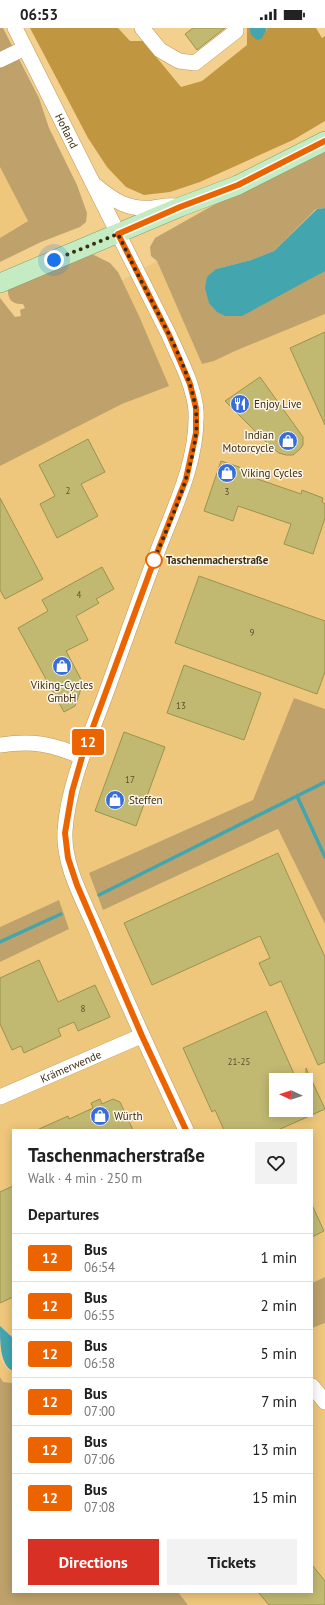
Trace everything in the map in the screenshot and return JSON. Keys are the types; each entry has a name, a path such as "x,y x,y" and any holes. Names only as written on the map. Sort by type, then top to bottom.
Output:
{"main road":[{"path":"0,283 180,207 238,185 325,141"}],"street":[{"name":"Hofland","path":"15,28 118,234"},
{"path":"142,28 160,50 178,61 195,63 236,31"},
{"path":"0,60 25,48"},
{"path":"92,182 111,198 127,206 137,208 166,205 180,207"},
{"path":"118,234 169,335 190,384 196,408 196,433 186,479 155,558 82,757 72,792 65,833 68,858 77,885 142,1036 186,1129"},
{"path":"0,745 18,742 39,743 68,750 82,757"},
{"name":"Krämerwende","path":"0,1097 142,1036"},
{"path":"313,1387 325,1402"}],"shaded area":[{"path":"0,28 3,28 39,98 49,128 77,185 87,213 86,222 80,227 41,242 0,262 0,238 28,221 0,167"},
{"path":"30,28 118,28 130,41 143,41 181,87 202,81 247,45 247,28 249,28 250,33 267,30 267,28 316,28 322,38 325,36 325,121 293,140 200,182 170,192 144,195 126,187 107,167 88,138"},
{"path":"325,148 325,208 316,209 274,251 251,260 216,269 325,271 325,314 214,361 202,364 157,261 151,256 150,247 155,238 219,202"},
{"path":"0,167 28,221 0,238"},
{"path":"92,254 110,263 118,272 139,316 169,386 122,404 0,466 0,298 15,317 21,316 20,310 25,308 23,304 15,303 11,300 8,294 8,287"},
{"path":"157,261 202,364 214,361 325,314 325,709 294,698 253,800 89,873 103,910 279,829 325,924 325,1277 313,1283 313,1129 12,1129 12,1337 0,1326 0,962 69,929 59,900 0,927 0,466 122,404 168,386 121,281"},
{"path":"294,698 325,709 325,924 278,829 103,910 89,873 253,800"},
{"path":"59,900 69,929 0,962 0,927"},
{"path":"325,1277 325,1323 313,1328 313,1283"},
{"path":"325,1323 325,1605 188,1605 179,1593 313,1593 313,1328"},
{"path":"0,1359 8,1370 12,1371 12,1383 3,1382 0,1377"},
{"path":"0,1377 3,1382 12,1383 12,1593 179,1593 188,1605 0,1605"}],"water":[{"path":"249,28 267,28 262,38 258,40 252,36"},
{"path":"325,208 325,271 242,316 225,316 217,312 209,303 205,288 207,277 216,269 251,260 274,251 317,209"},
{"path":"0,1326 12,1337 12,1370 5,1364 1,1346"}],"building":[{"path":"193,28 225,28 197,50 185,34"},
{"path":"325,332 325,425 290,348"},
{"path":"260,377 303,437 303,445 293,455 279,453 225,401"},
{"path":"88,439 105,472 81,484 98,516 57,538 40,504 55,496 39,465"},
{"path":"221,461 242,468 240,473 301,494 302,490 323,498 322,502 325,504 325,518 313,554 284,544 291,524 238,506 233,521 204,511"},
{"path":"0,498 43,579 5,599 0,590"},
{"path":"102,567 114,589 96,599 99,603 76,616 88,640 66,651 83,683 75,706 64,712 18,628 48,611 42,600"},
{"path":"199,576 325,621 325,672 317,694 175,643"},
{"path":"184,665 261,693 244,740 167,713"},
{"path":"124,732 165,747 136,826 95,811"},
{"path":"278,853 325,957 325,1062 318,1065 281,981 270,986 259,963 270,958 260,936 152,985 124,923"},
{"path":"39,960 58,1002 95,985 110,1017 78,1031 74,1022 58,1029 61,1036 24,1053 21,1046 12,1050 0,1024 0,978"},
{"path":"266,1011 294,1073 269,1073 269,1117 307,1117 280,1129 224,1129 215,1110 212,1112 183,1048"},
{"path":"313,1083 325,1109 313,1114"},
{"path":"100,1099 102,1104 113,1099 120,1102 133,1129 39,1129 68,1116 69,1119 93,1108 91,1103"},
{"path":"12,1186 12,1297 0,1303 0,1192"},
{"path":"313,1207 324,1231 313,1236"},
{"path":"313,1566 325,1581 325,1605 269,1605 259,1593 313,1593"}],"waterway":[{"path":"99,895 325,782"},
{"path":"297,796 325,857"},
{"path":"0,942 61,914"}],"bus line":[{"name":"12","path":"186,1129 142,1036 77,885 68,858 65,833 72,792 82,757 155,558 186,479 196,433 196,408 190,384 169,335 118,234 180,207 238,185 325,141"}],"place":[{"name":"Enjoy Live","path":"240,404"},
{"name":"Indian Motorcycle","path":"288,441"},
{"name":"Viking Cycles","path":"227,473"},
{"name":"Taschenmacherstraße","path":"154,560"},
{"name":"Viking-Cycles GmbH","path":"62,666"},
{"name":"Steffen","path":"115,800"},
{"name":"Würth","path":"100,1116"}],"route":[{"path":"54,260 118,234 169,335 190,384 196,408 196,433 186,479 154,560"}]}
